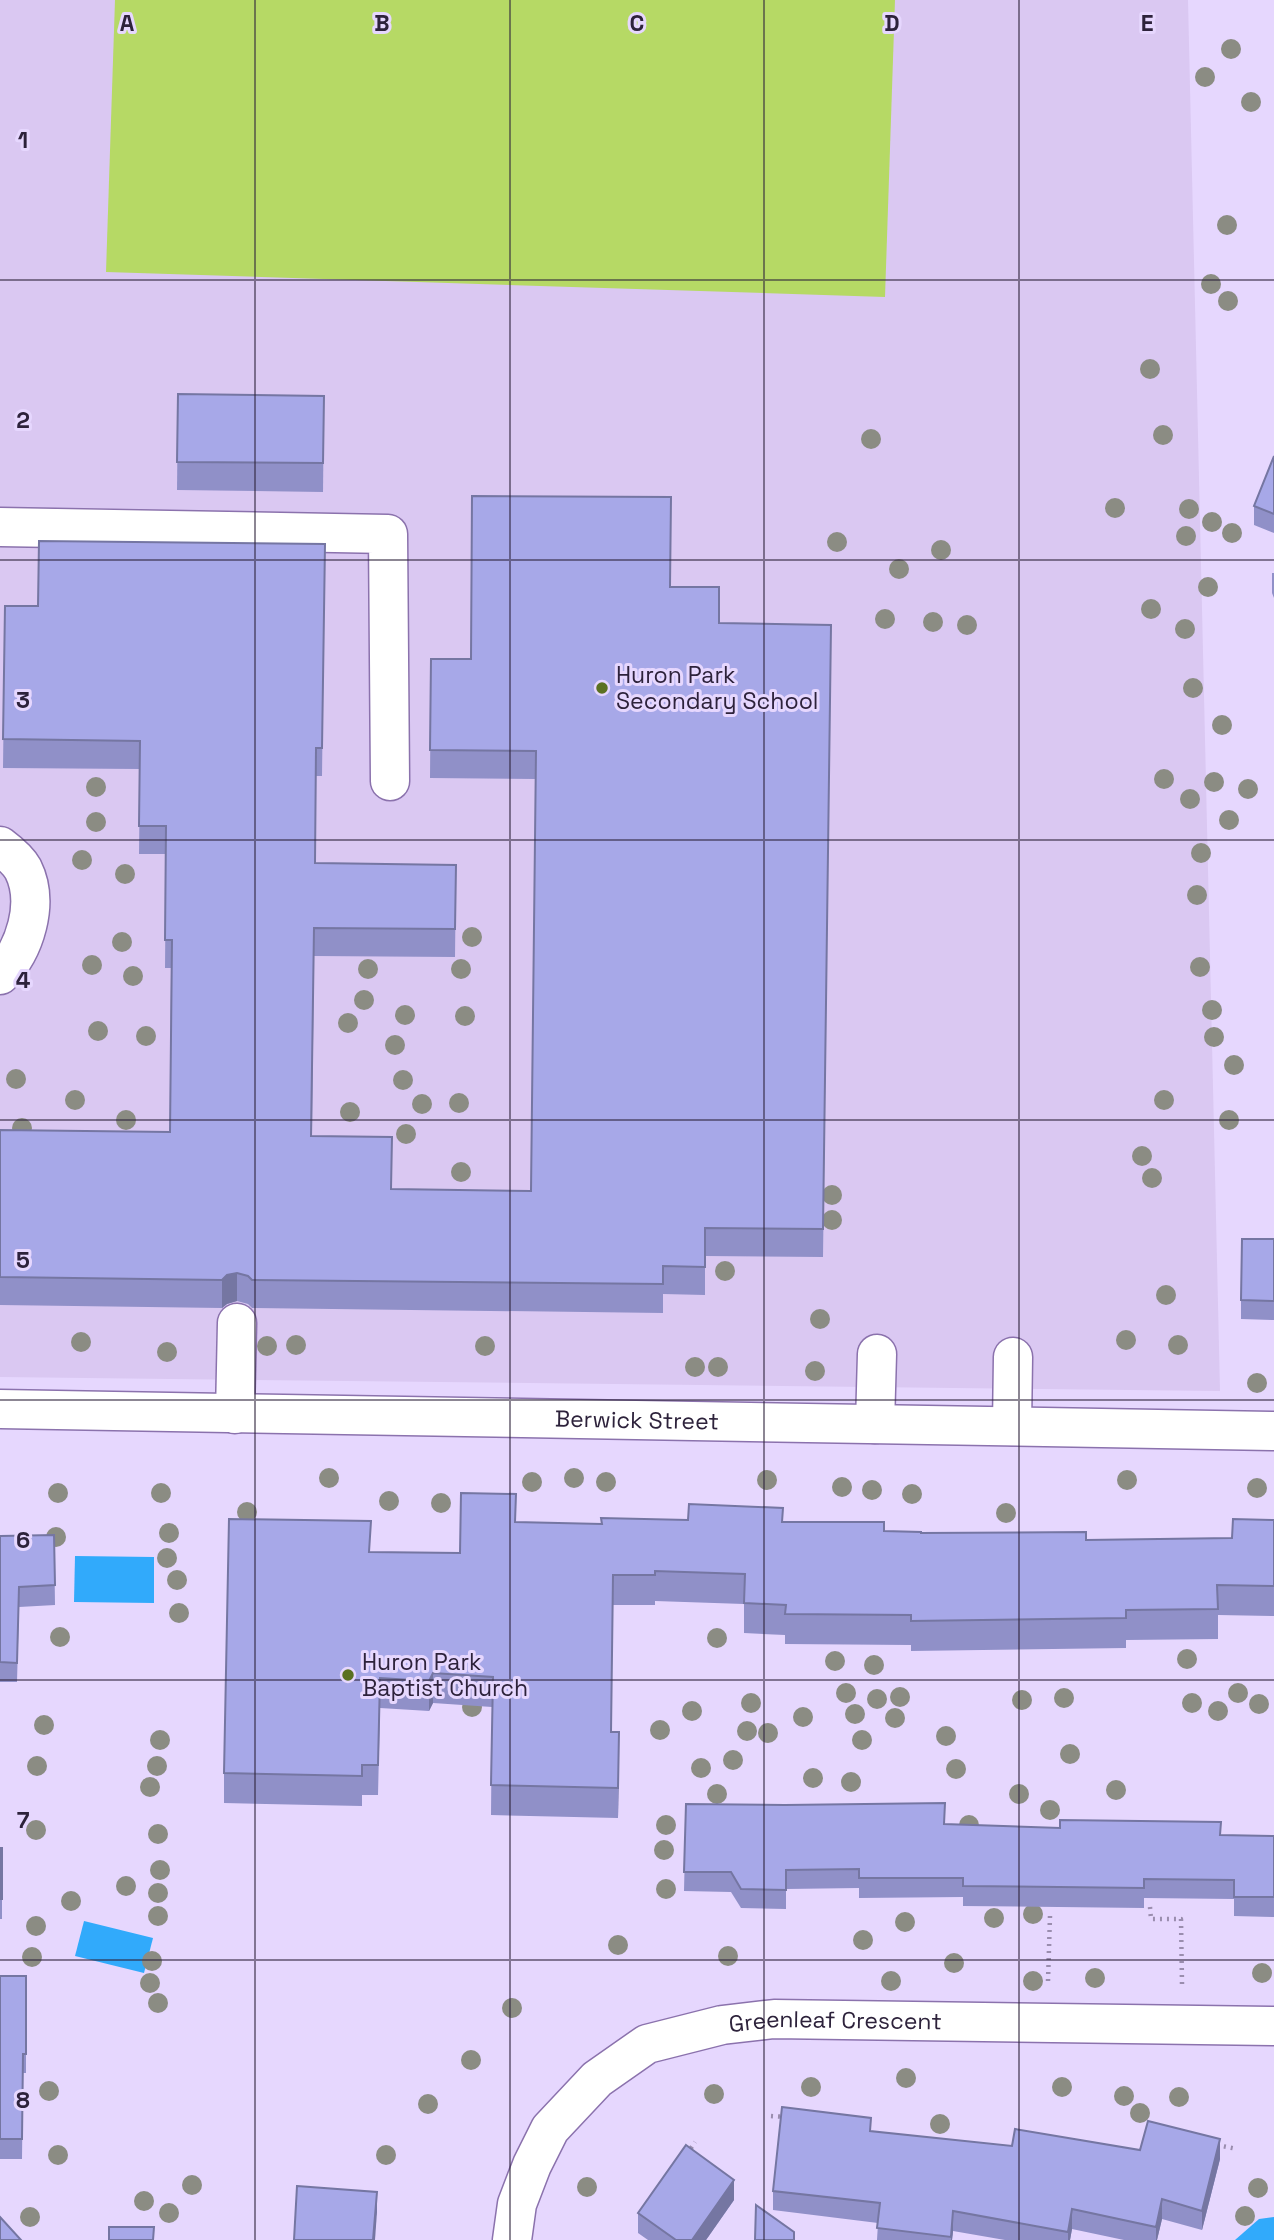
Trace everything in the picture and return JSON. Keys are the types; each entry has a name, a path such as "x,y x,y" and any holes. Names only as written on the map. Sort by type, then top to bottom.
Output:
{"street":[{"path":"0,527 388,534 390,781"},
{"path":"0,846 23,869 30,895 29,921 20,945 0,975"},
{"path":"235,1413 236,1323"},
{"path":"875,1424 877,1354"},
{"path":"1012,1426 1013,1357"},
{"name":"Berwick Street","path":"0,1409 1274,1431"},
{"name":"Greenleaf Crescent","path":"512,2240 517,2204 550,2129 597,2079 647,2044 722,2025 774,2019 1274,2026"}],"path":[{"path":"1150,1907 1151,1919 1181,1919 1182,2025"},
{"path":"1047,2023 1050,1916"},
{"path":"771,2116 796,2118"},
{"path":"680,2164 695,2142"},
{"path":"1213,2144 1237,2149"}],"shaded area":[{"name":"Huron Park Secondary School","path":"0,0 1188,0 1220,1391 0,1377"}],"green space":[{"path":"115,0 895,0 885,297 106,272"}],"water":[{"path":"75,1556 154,1557 154,1603 74,1602"},
{"path":"84,1921 153,1938 144,1973 75,1956"},
{"path":"1274,2217 1274,2240 1235,2240 1259,2219"}],"building":[{"path":"178,394 324,396 323,463 177,462"},
{"path":"1274,456 1274,514 1254,506"},
{"path":"472,496 671,497 670,587 719,587 719,623 831,625 823,1229 705,1228 705,1267 663,1266 663,1284 252,1280 237,1273 227,1275 222,1280 0,1277 0,1130 170,1132 172,940 165,940 166,826 139,826 140,741 3,739 5,606 38,606 39,541 325,544 322,748 316,748 315,863 456,865 455,929 314,928 311,1136 392,1137 391,1189 531,1191 536,751 430,750 431,659 471,659"},
{"path":"1242,1239 1274,1239 1274,1301 1241,1300"},
{"path":"461,1493 516,1494 515,1522 602,1524 601,1518 688,1520 689,1504 783,1508 782,1522 884,1522 884,1531 921,1533 1086,1532 1086,1540 1232,1538 1233,1519 1274,1520 1274,1586 1217,1585 1218,1609 1126,1610 1126,1618 911,1621 911,1615 785,1614 786,1605 744,1603 745,1574 655,1571 655,1575 613,1575 611,1732 619,1732 618,1788 491,1785 493,1677 433,1673 429,1681 380,1678 378,1765 362,1765 362,1776 224,1773 229,1519 371,1521 369,1552 460,1553"},
{"path":"54,1535 55,1585 19,1587 17,1663 0,1662 0,1536"},
{"path":"945,1803 944,1824 1060,1828 1060,1820 1221,1822 1220,1835 1274,1836 1274,1897 1234,1897 1234,1880 1144,1879 1144,1888 963,1886 963,1878 859,1878 859,1869 786,1870 786,1890 741,1889 731,1872 684,1872 686,1804"},
{"path":"2,1848 2,1899 0,1899"},
{"path":"0,1976 26,1976 22,2139 0,2139"},
{"path":"782,2107 871,2118 870,2131 1012,2146 1015,2129 1140,2150 1148,2121 1220,2139 1202,2211 1162,2199 1156,2227 1072,2209 1068,2232 953,2211 951,2237 877,2228 880,2203 773,2191"},
{"path":"686,2145 734,2180 692,2240 676,2240 638,2213"},
{"path":"297,2186 377,2192 373,2240 294,2240"},
{"path":"756,2205 794,2232 794,2240 755,2240"},
{"path":"0,2217 21,2240 0,2240"},
{"path":"109,2227 154,2227 153,2240 109,2240"}],"place":[{"name":"Huron Park Secondary School","path":"602,688"},
{"name":"Huron Park Baptist Church","path":"348,1675"}]}
